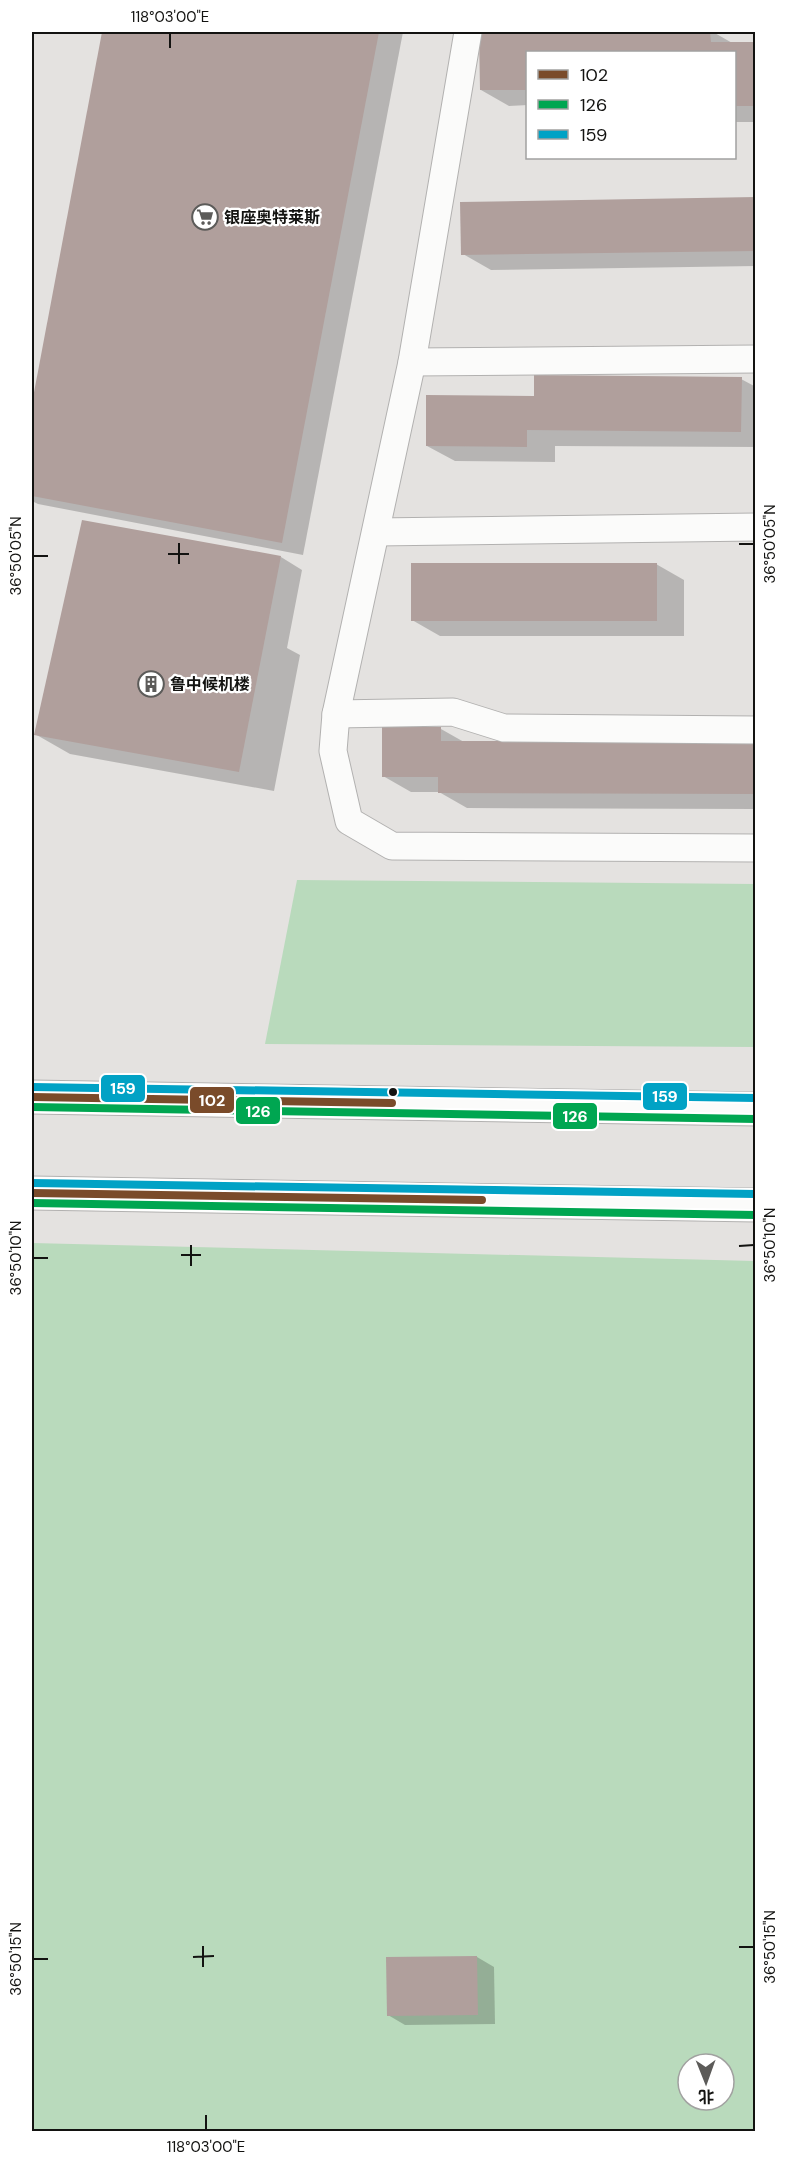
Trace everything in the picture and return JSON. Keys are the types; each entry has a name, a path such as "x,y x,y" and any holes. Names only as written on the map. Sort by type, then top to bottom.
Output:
{"main road":[{"path":"32,1097 756,1109"},
{"path":"32,1193 756,1205"}],"street":[{"path":"468,32 412,362 336,714 333,751 349,822 392,846 756,848"},
{"path":"412,362 756,359"},
{"path":"376,532 756,527"},
{"path":"336,714 453,712 504,728 756,730"}],"green space":[{"path":"297,880 755,884 755,1047 265,1044"},
{"path":"32,1243 755,1261 755,2131 32,2131"}],"building":[{"name":"银座奥特莱斯","path":"102,32 379,32 282,543 32,496 32,403"},
{"path":"479,32 710,32 711,42 756,42 756,106 736,106 736,51 526,51 526,90 480,90"},
{"path":"756,197 756,251 461,255 460,202"},
{"path":"534,375 742,377 741,432 527,430 527,447 426,446 426,395 534,396"},
{"name":"鲁中候机楼","path":"82,520 281,556 239,772 34,735"},
{"path":"411,563 657,563 657,621 411,621"},
{"path":"382,727 441,727 441,741 756,741 756,794 438,793 438,777 382,777"},
{"path":"477,1956 478,2015 387,2016 386,1957"}],"transit line":[{"name":"159","path":"32,1087 756,1098"},
{"name":"102","path":"32,1097 392,1103"},
{"name":"126","path":"32,1107 756,1119"},
{"name":"159","path":"32,1183 756,1194"},
{"name":"102","path":"32,1193 482,1200"},
{"name":"126","path":"32,1203 756,1215"}],"place":[{"name":"银座奥特莱斯","path":"205,217"},
{"name":"鲁中候机楼","path":"151,684"}]}
